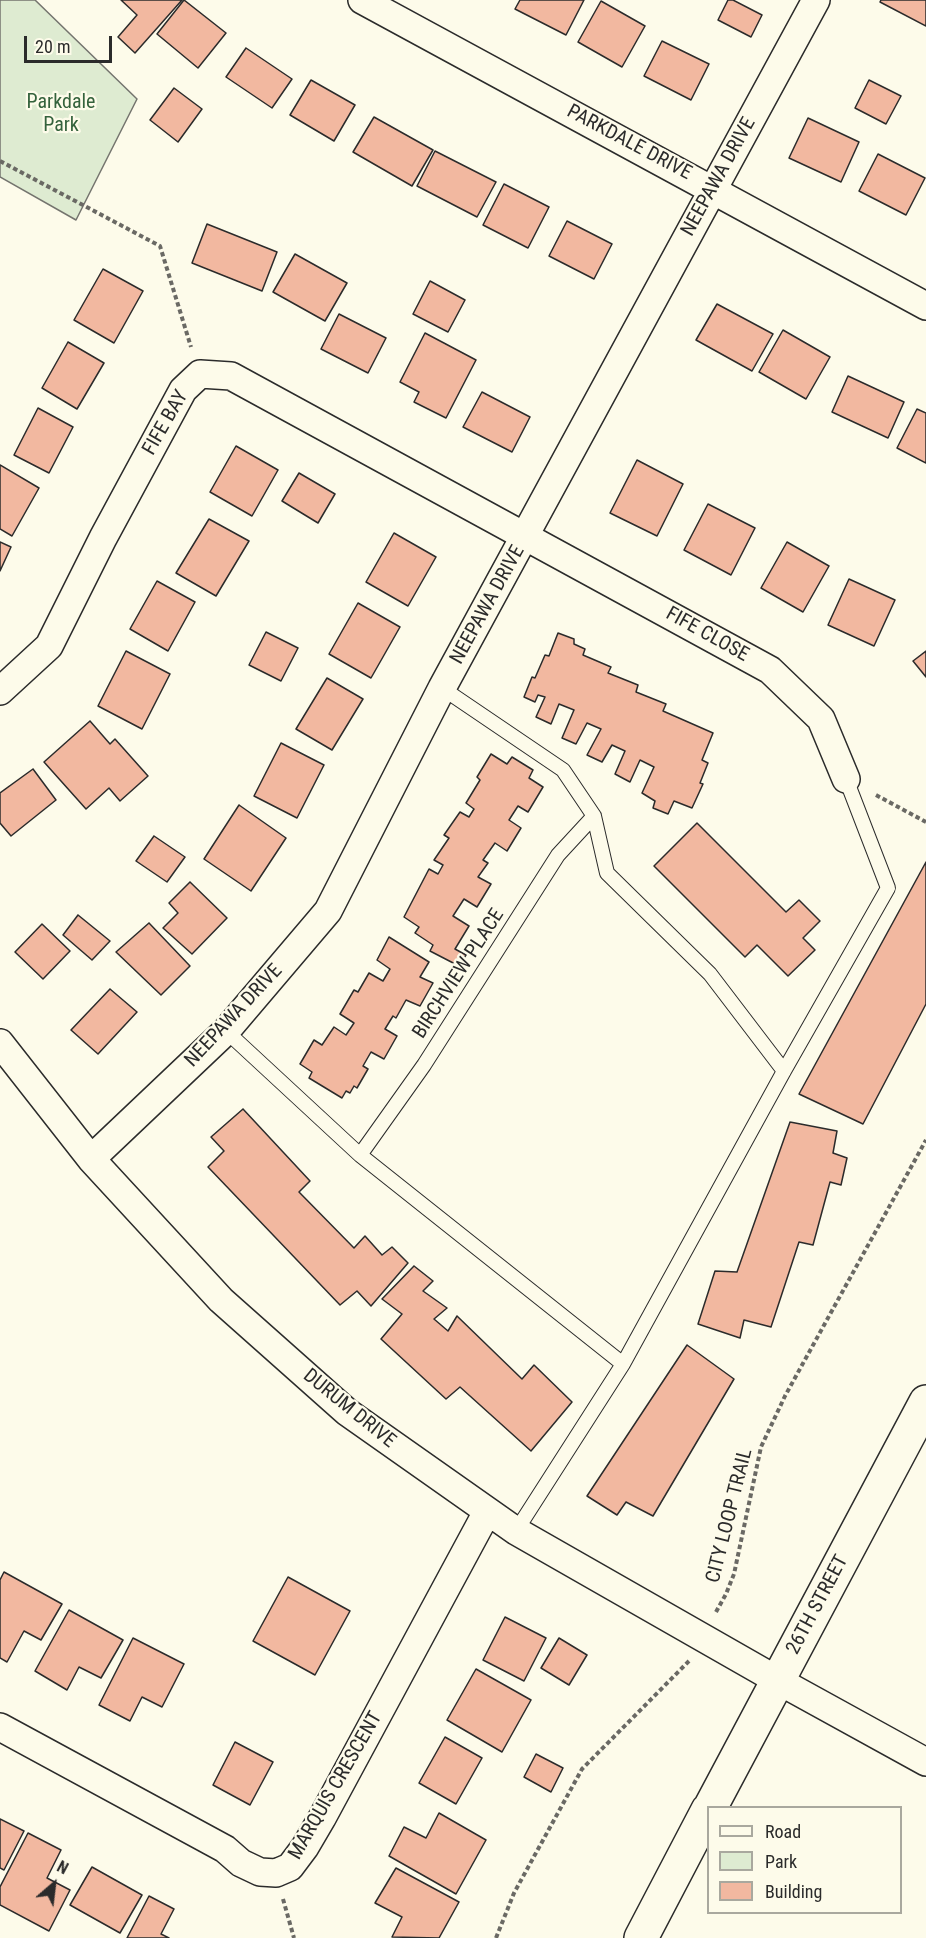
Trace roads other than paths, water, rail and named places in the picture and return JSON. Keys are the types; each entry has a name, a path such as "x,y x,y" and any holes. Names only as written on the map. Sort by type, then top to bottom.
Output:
{"street":[{"name":"PARKDALE DRIVE","path":"362,0 926,306"},
{"name":"NEEPAWA DRIVE","path":"91,1159 226,1031 328,911 442,688 816,0"},
{"name":"FIFE BAY","path":"0,691 49,646 103,538 183,390 200,374 231,376 526,535"},
{"name":"FIFE CLOSE","path":"526,535 770,670 821,719 846,779"},
{"name":"DURUM DRIVE","path":"0,1043 91,1159 221,1299 339,1404 516,1532 926,1762"},
{"name":"26TH STREET","path":"711,1806 926,1402"},
{"name":"MARQUIS CRESCENT","path":"0,1727 225,1849 241,1863 260,1872 276,1873 290,1867 305,1847 487,1512"},
{"name":"26TH STREET","path":"641,1938 707,1813"}],"lane":[{"path":"442,688 563,770 594,816 607,873 710,974 784,1071"},
{"path":"516,1532 623,1364 784,1071 888,888 846,779"},
{"name":"BIRCHVIEW PLACE","path":"360,1155 424,1065 558,855 594,816"},
{"path":"226,1031 360,1155 623,1364"}],"park label":[{"name":"Parkdale Park","path":"61,114"}]}
